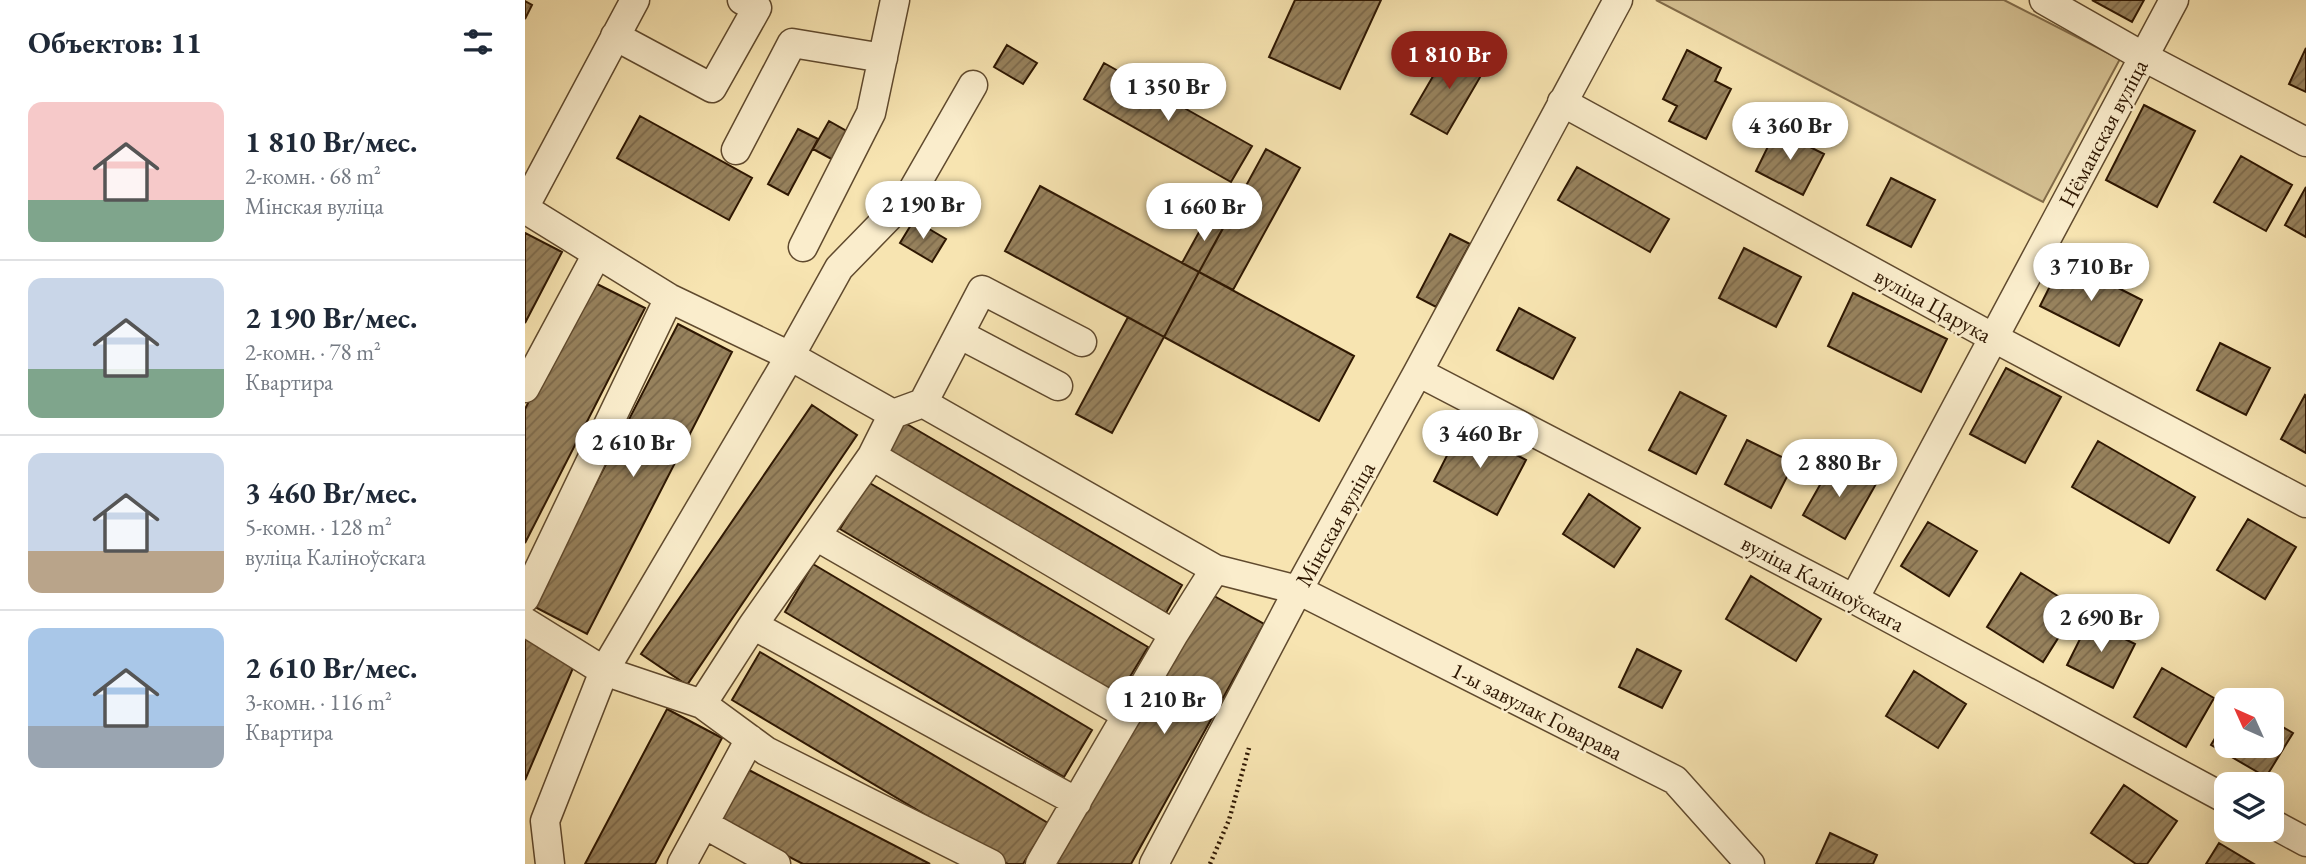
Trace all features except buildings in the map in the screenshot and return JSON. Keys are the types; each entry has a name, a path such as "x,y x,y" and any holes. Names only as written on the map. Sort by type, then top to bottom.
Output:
{"street":[{"path":"635,0 525,208 669,298 790,356 893,414"},
{"path":"615,36 712,89 757,8 742,0"},
{"path":"803,247 871,113 895,0"},
{"name":"Мінская вуліца","path":"1154,864 1298,590 1618,0"},
{"path":"2043,0 2144,57 2306,142"},
{"name":"Нёманская вуліца","path":"1854,599 2174,0"},
{"path":"736,150 792,43 883,58"},
{"path":"550,864 545,821 604,671 839,268 910,195 973,85"},
{"name":"вуліца Царука","path":"1562,102 1994,338 2306,503"},
{"path":"525,388 597,254"},
{"path":"702,704 753,625 872,456 893,414 922,403 982,290 1081,342"},
{"path":"525,598 669,298"},
{"path":"959,334 1058,387"},
{"name":"вуліца Каліноўскага","path":"1418,372 1854,599 2214,793"},
{"name":"1-ы завулак Говарава","path":"922,403 1215,569 1298,590 1675,780 1751,864"},
{"path":"872,456 1174,635"},
{"path":"816,536 1127,715"},
{"path":"1040,864 1215,569"},
{"path":"525,622 604,671 702,704 766,751 991,864"},
{"path":"753,625 1077,802"},
{"path":"682,864 750,739"},
{"path":"704,824 776,864"},
{"path":"2284,830 2306,842"}],"shaded area":[{"path":"1656,0 2004,0 2120,59 2043,202"}]}
